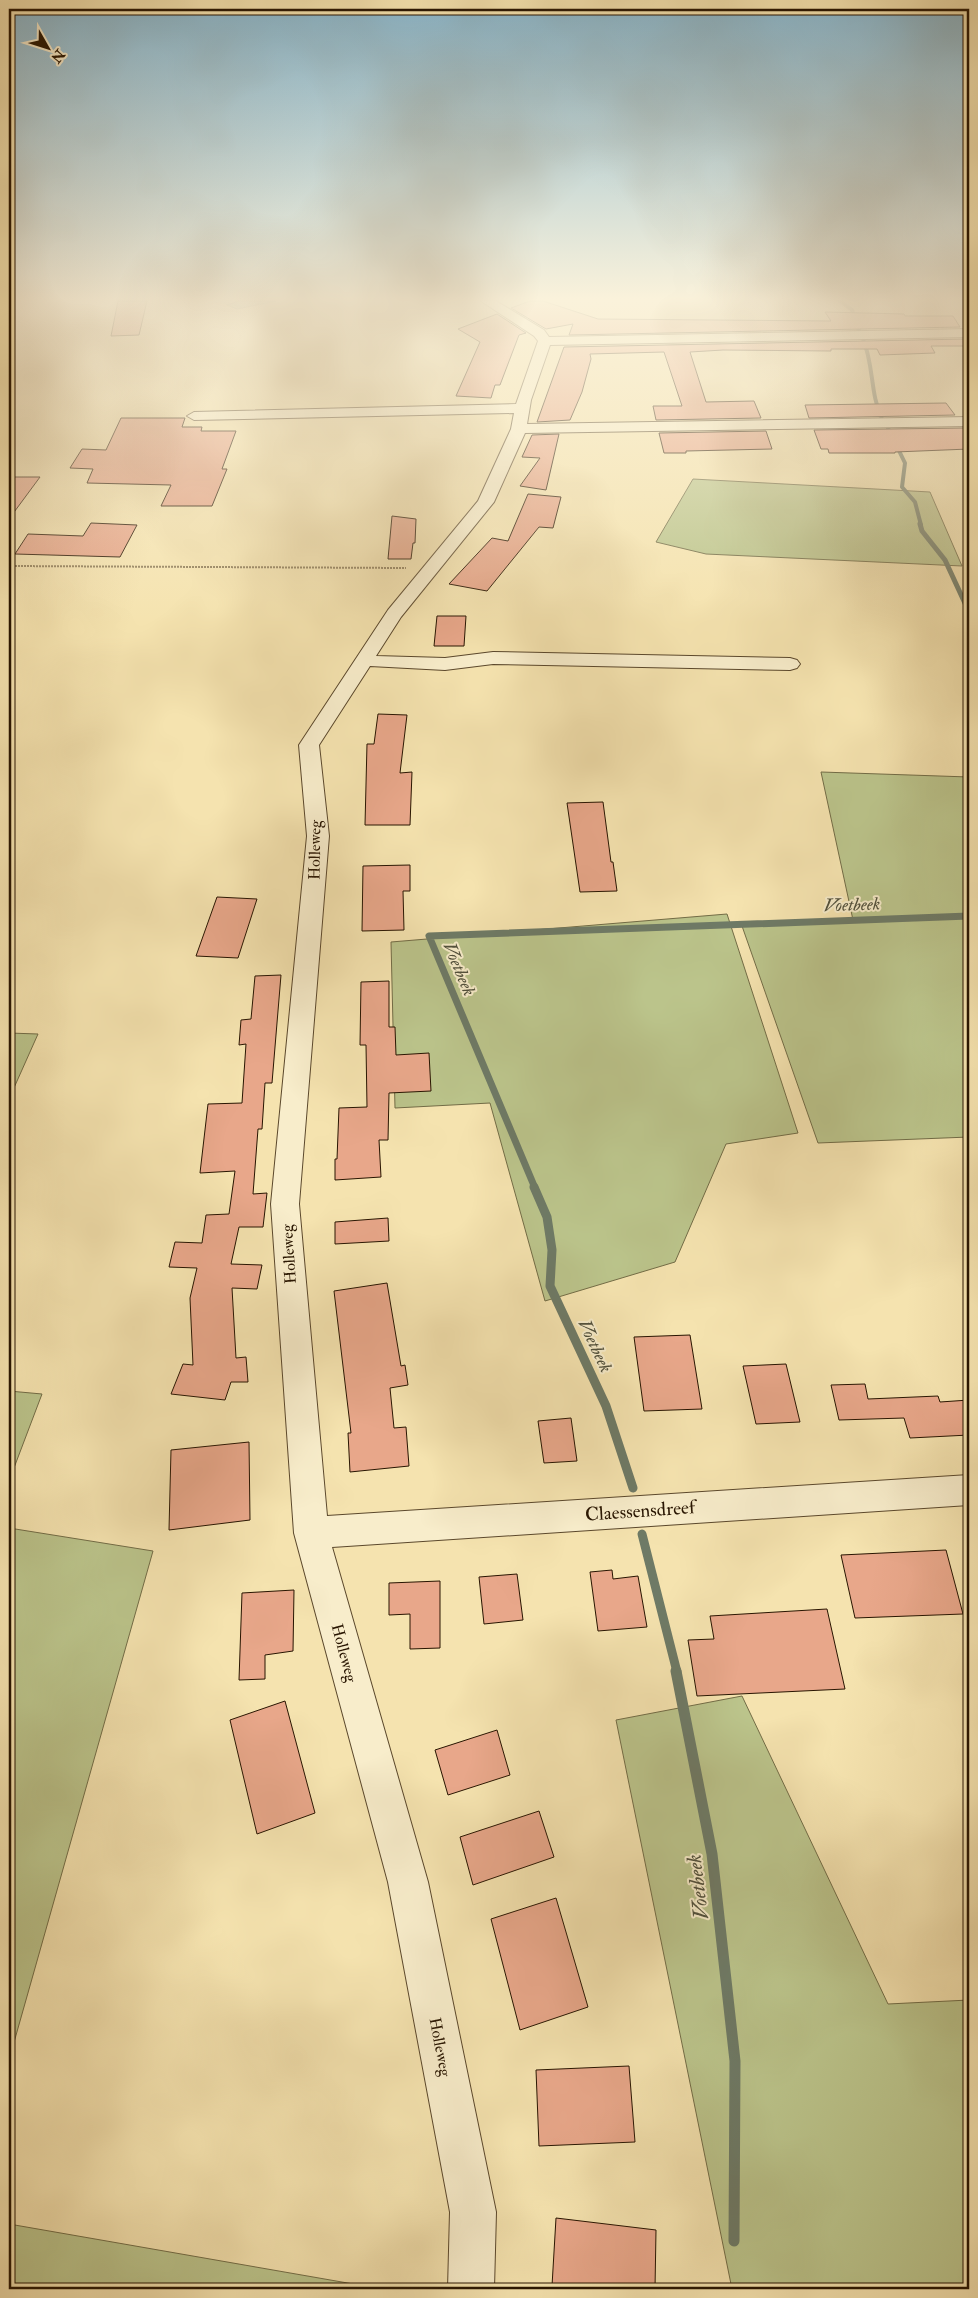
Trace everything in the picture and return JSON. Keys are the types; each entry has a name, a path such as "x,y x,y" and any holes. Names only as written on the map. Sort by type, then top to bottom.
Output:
{"street":[{"name":"Holleweg","path":"471,2289 472,2212 408,1882 311,1532 285,1204 317,844 309,745 394,614 486,502 524,408"},
{"path":"194,416 969,422"},
{"path":"363,660 458,663 493,658 790,664"},
{"name":"Claessensdreef","path":"311,1532 969,1490"}],"path":[{"path":"9,566 430,568"}],"green space":[{"path":"693,479 930,492 962,566 706,554 656,542"},
{"path":"821,772 969,777 969,1137 818,1143 742,926 853,920"},
{"path":"727,914 798,1133 726,1144 675,1262 545,1301 490,1103 395,1108 391,942"},
{"path":"9,1033 38,1034 9,1099"},
{"path":"9,1391 42,1394 9,1481"},
{"path":"9,1528 153,1551 9,2060"},
{"path":"742,1696 888,2004 969,2000 969,2289 732,2289 616,1720"},
{"path":"9,2224 382,2289 9,2289"}],"building":[{"path":"542,408 575,408 570,420 537,422"},
{"path":"653,408 757,408 761,418 656,420"},
{"path":"806,408 950,408 955,415 809,418"},
{"path":"121,418 185,418 182,427 202,427 201,431 236,431 222,469 227,469 212,506 161,506 171,485 87,483 93,469 70,468 82,449 106,450"},
{"path":"964,428 969,436 969,449 895,453 829,453 828,449 821,449 814,430"},
{"path":"766,431 772,449 686,451 686,453 664,453 659,433"},
{"path":"559,434 546,490 520,486 540,458 522,457 532,435"},
{"path":"9,477 40,477 9,519"},
{"path":"528,494 561,497 553,528 539,527 487,591 449,584 492,538 508,541"},
{"path":"392,516 416,519 415,543 413,543 411,559 388,559"},
{"path":"91,523 137,525 120,557 15,554 28,534 83,536"},
{"path":"437,616 466,616 464,646 434,646"},
{"path":"378,714 407,715 400,773 412,772 410,825 365,825 367,744 374,744"},
{"path":"603,802 617,891 580,892 567,803"},
{"path":"410,865 410,891 403,891 404,930 362,931 363,866"},
{"path":"217,897 257,899 238,958 196,956"},
{"path":"281,975 272,1083 265,1083 262,1129 258,1129 253,1194 267,1193 263,1227 239,1227 231,1264 262,1265 257,1289 232,1288 236,1358 246,1357 248,1382 231,1382 225,1400 171,1394 183,1364 193,1365 190,1298 197,1268 169,1267 175,1242 202,1243 206,1215 229,1214 235,1171 200,1173 208,1104 242,1103 246,1044 239,1045 241,1020 251,1019 255,976"},
{"path":"389,981 389,1027 395,1027 396,1055 429,1053 431,1091 389,1093 388,1140 379,1140 381,1177 335,1180 339,1108 367,1107 366,1045 360,1045 361,982"},
{"path":"388,1218 389,1241 335,1244 335,1222"},
{"path":"387,1283 401,1366 405,1365 408,1385 390,1388 394,1428 406,1427 409,1466 350,1472 348,1433 351,1433 334,1291"},
{"path":"690,1335 702,1409 644,1411 634,1337"},
{"path":"786,1364 800,1422 756,1424 743,1366"},
{"path":"865,1384 868,1399 938,1396 940,1402 969,1400 969,1435 910,1438 904,1418 839,1420 831,1385"},
{"path":"571,1418 577,1461 544,1463 538,1421"},
{"path":"249,1442 250,1520 169,1530 171,1450"},
{"path":"946,1550 963,1614 855,1618 841,1555"},
{"path":"612,1570 613,1579 638,1576 647,1627 598,1631 590,1572"},
{"path":"517,1574 523,1620 484,1624 479,1577"},
{"path":"440,1581 440,1648 410,1649 410,1614 389,1615 389,1583"},
{"path":"294,1590 293,1651 265,1655 265,1679 239,1680 242,1593"},
{"path":"827,1609 845,1689 697,1696 688,1640 714,1639 710,1616"},
{"path":"285,1701 315,1813 257,1834 230,1720"},
{"path":"497,1730 510,1775 448,1795 435,1750"},
{"path":"539,1811 554,1857 473,1885 460,1837"},
{"path":"556,1898 588,2007 520,2030 491,1919"},
{"path":"629,2066 635,2142 539,2146 536,2070"},
{"path":"556,2218 656,2230 655,2289 579,2289 552,2286"}],"waterway":[{"name":"Voetbeek","path":"878,408 882,419"},
{"name":"Voetbeek","path":"888,428 905,463 902,487 915,502 921,525"},
{"name":"Voetbeek","path":"920,524 922,531 945,560 969,612"},
{"name":"Voetbeek","path":"535,1188 429,936 969,916"},
{"name":"Voetbeek","path":"534,1187 547,1217 552,1250 550,1286 606,1406 633,1488"},
{"name":"Voetbeek","path":"642,1534 677,1672"},
{"name":"Voetbeek","path":"676,1671 712,1854 735,2061 734,2241"}]}
